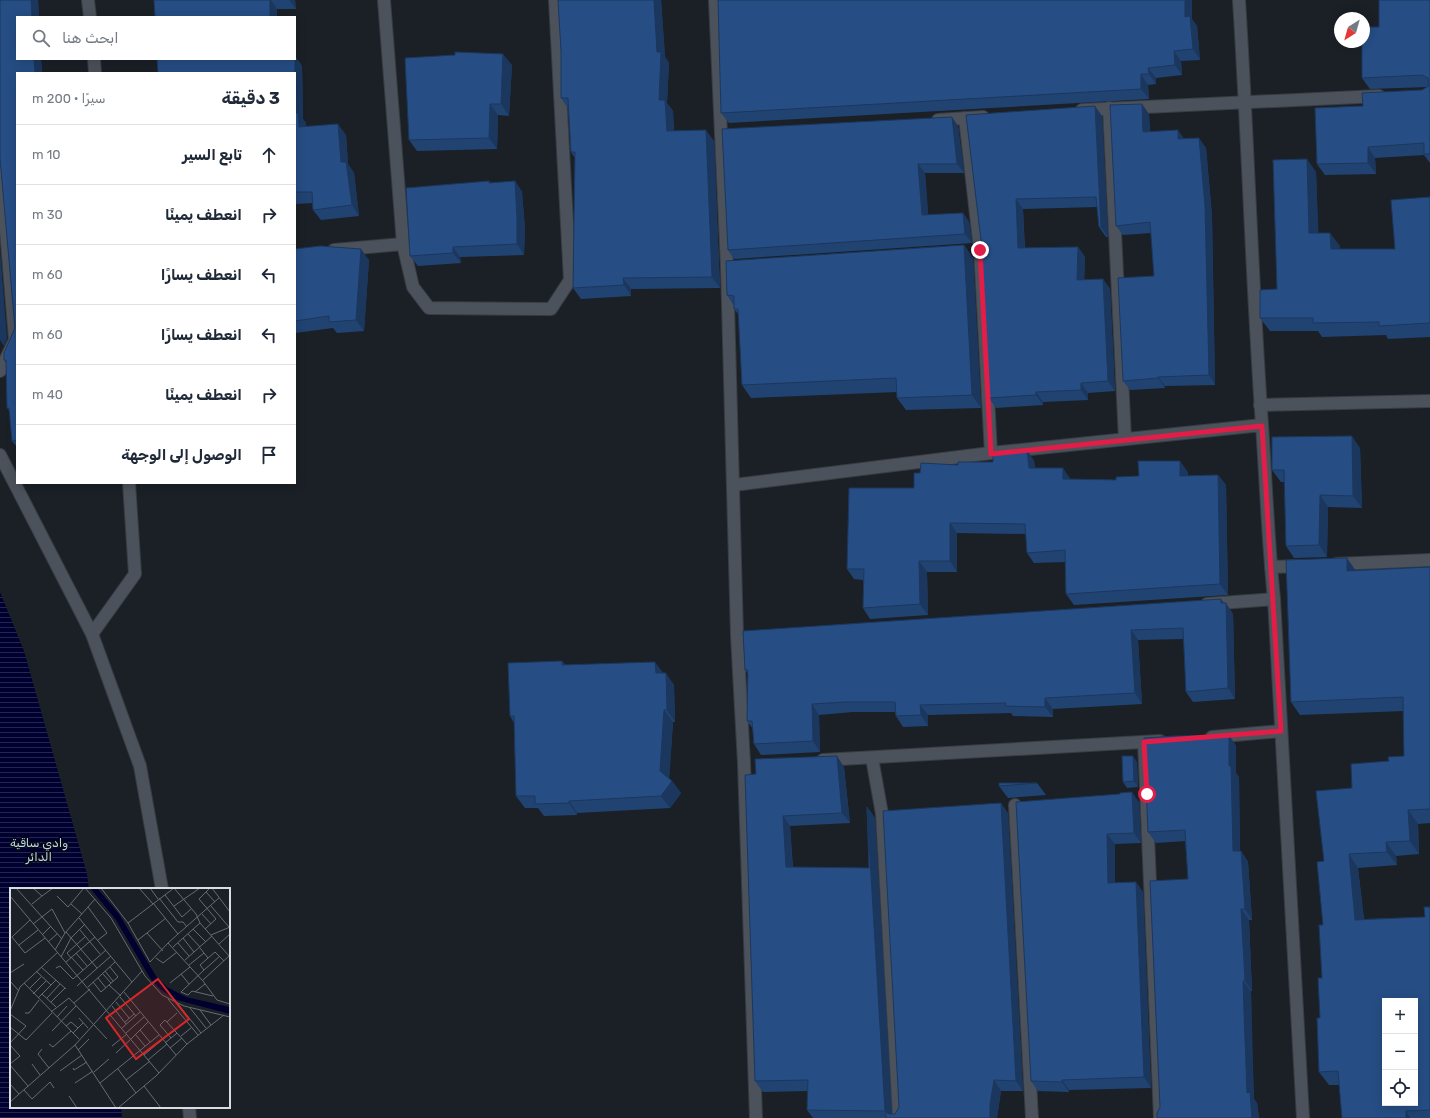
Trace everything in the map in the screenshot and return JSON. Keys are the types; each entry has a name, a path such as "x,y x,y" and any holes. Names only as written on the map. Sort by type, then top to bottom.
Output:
{"street":[{"path":"88,0 90,16"},
{"path":"384,0 403,244 413,287 429,308 551,309 570,280 555,0"},
{"path":"715,0 741,635 756,1118"},
{"path":"1239,0 1260,405 1274,599 1302,1118"},
{"path":"94,60 95,72"},
{"path":"1072,110 1392,96"},
{"path":"1110,108 1125,439"},
{"path":"926,120 995,116"},
{"path":"965,118 980,250 991,454"},
{"path":"720,131 736,130"},
{"path":"0,157 15,340 0,371"},
{"path":"326,250 403,244"},
{"path":"964,251 980,250"},
{"path":"727,267 743,266"},
{"path":"1260,405 1430,402"},
{"path":"734,485 1125,439 1262,426"},
{"path":"0,455 92,634 140,766 162,888"},
{"path":"92,634 136,574 128,484"},
{"path":"1326,565 1430,560"},
{"path":"1271,568 1310,566"},
{"path":"1195,604 1274,599"},
{"path":"1197,738 1281,731"},
{"path":"812,760 872,758 1174,740"},
{"path":"1144,742 1160,1118"},
{"path":"872,758 882,814 899,1118"},
{"path":"744,763 759,763"},
{"path":"1131,795 1147,794"},
{"path":"1000,806 1031,804"},
{"path":"1015,805 1032,1118"},
{"path":"882,814 898,813"},
{"path":"189,1108 190,1118"}],"water":[{"name":"وادي ساقية الدائر","path":"0,592 24,651 87,874 89,888 10,888 10,1108 121,1108 122,1118 0,1118"}],"building":[{"path":"0,0 31,0 32,16 16,16 16,60 34,60 35,72 16,72 16,440 12,441 9,408 7,408 6,360 4,360 4,353 15,328 0,158"},
{"path":"154,0 270,0 270,16 155,16"},
{"path":"558,0 654,0 657,52 661,52 659,100 665,100 667,131 706,130 712,277 623,278 624,285 573,288 575,152 571,152 568,98 561,98 561,51"},
{"path":"718,0 1185,0 1185,17 1190,16 1193,49 1174,51 1175,65 1148,68 1149,74 1141,74 1141,89 721,113"},
{"path":"1379,0 1430,0 1430,154 1424,154 1424,143 1368,147 1368,163 1317,164 1315,108 1363,106 1362,93 1422,90 1429,86 1428,78 1422,75 1362,78 1362,48 1370,48 1370,27 1379,27"},
{"path":"455,52 503,54 501,104 490,104 489,138 409,140 405,58 455,55"},
{"path":"157,60 295,60 295,72 158,72"},
{"path":"1142,104 1143,132 1178,130 1178,139 1199,138 1205,206 1209,375 1158,377 1123,381 1118,278 1154,276 1150,222 1116,226 1110,105"},
{"path":"1095,106 1101,227 1099,227 1096,197 1016,199 1018,248 1078,247 1077,280 1103,279 1108,381 1081,383 1081,390 1036,392 1036,395 989,398 981,240 966,115"},
{"path":"296,113 298,113 299,127 338,124 341,162 346,162 352,205 313,210 312,192 296,192"},
{"path":"952,117 957,164 918,164 922,215 963,213 965,234 728,250 722,129"},
{"path":"1307,159 1309,233 1330,233 1331,249 1395,249 1391,200 1430,197 1430,323 1379,326 1379,322 1313,323 1313,318 1260,318 1260,290 1277,289 1273,160"},
{"path":"489,181 489,183 515,181 517,244 453,247 453,253 410,256 406,188"},
{"path":"964,245 972,395 897,398 896,378 742,385 738,309 734,309 734,296 727,295 726,261"},
{"path":"320,246 361,249 356,320 329,322 329,316 296,321 296,249"},
{"path":"1352,436 1353,496 1320,495 1319,545 1286,546 1284,470 1272,470 1272,437"},
{"path":"1027,450 1029,468 1063,468 1063,479 1116,480 1116,477 1139,476 1138,461 1180,461 1180,476 1218,475 1220,584 1066,594 1065,550 1027,553 1025,524 950,523 950,561 919,561 920,604 863,608 864,569 847,569 849,488 914,488 914,473 920,473 921,463 958,465 958,462 993,462 993,454"},
{"path":"1347,558 1347,571 1430,567 1430,809 1408,810 1410,841 1386,842 1387,852 1349,854 1355,920 1425,917 1424,907 1430,907 1430,1110 1406,1111 1406,1118 1342,1118 1338,1071 1319,1072 1317,1018 1320,1018 1318,978 1322,978 1319,925 1323,925 1317,862 1324,861 1316,791 1352,788 1351,764 1389,761 1388,757 1404,756 1403,697 1291,702 1286,560"},
{"path":"1221,599 1221,603 1226,603 1228,688 1186,692 1183,628 1131,630 1135,693 1045,698 1045,707 1005,706 1006,703 920,705 921,715 896,716 895,702 812,704 813,741 754,744 752,721 747,721 748,670 745,670 743,631"},
{"path":"562,661 562,665 655,662 656,673 666,673 667,710 664,710 660,771 672,781 661,796 535,804 535,796 516,796 514,716 510,716 508,663"},
{"path":"1229,735 1233,851 1241,851 1245,909 1241,909 1245,981 1243,981 1247,1093 1250,1092 1252,1118 1157,1118 1157,1113 1160,1107 1150,881 1188,879 1185,830 1148,832 1144,738"},
{"path":"837,756 842,813 783,816 786,867 869,868 867,807 885,1111 807,1110 808,1080 755,1081 745,775 756,774 755,759"},
{"path":"1122,756 1133,756 1134,781 1123,782"},
{"path":"999,783 1037,783 999,786"},
{"path":"1132,792 1134,833 1107,834 1108,883 1136,882 1144,1077 1062,1080 1062,1082 1031,1081 1016,802"},
{"path":"1001,803 1016,1081 994,1080 990,1104 990,1118 886,1118 886,1112 889,1114 895,1114 899,1107 883,811"}],"route":[{"path":"980,250 991,454 1262,426 1267,520 1274,599 1281,731 1144,742 1147,794"}]}
